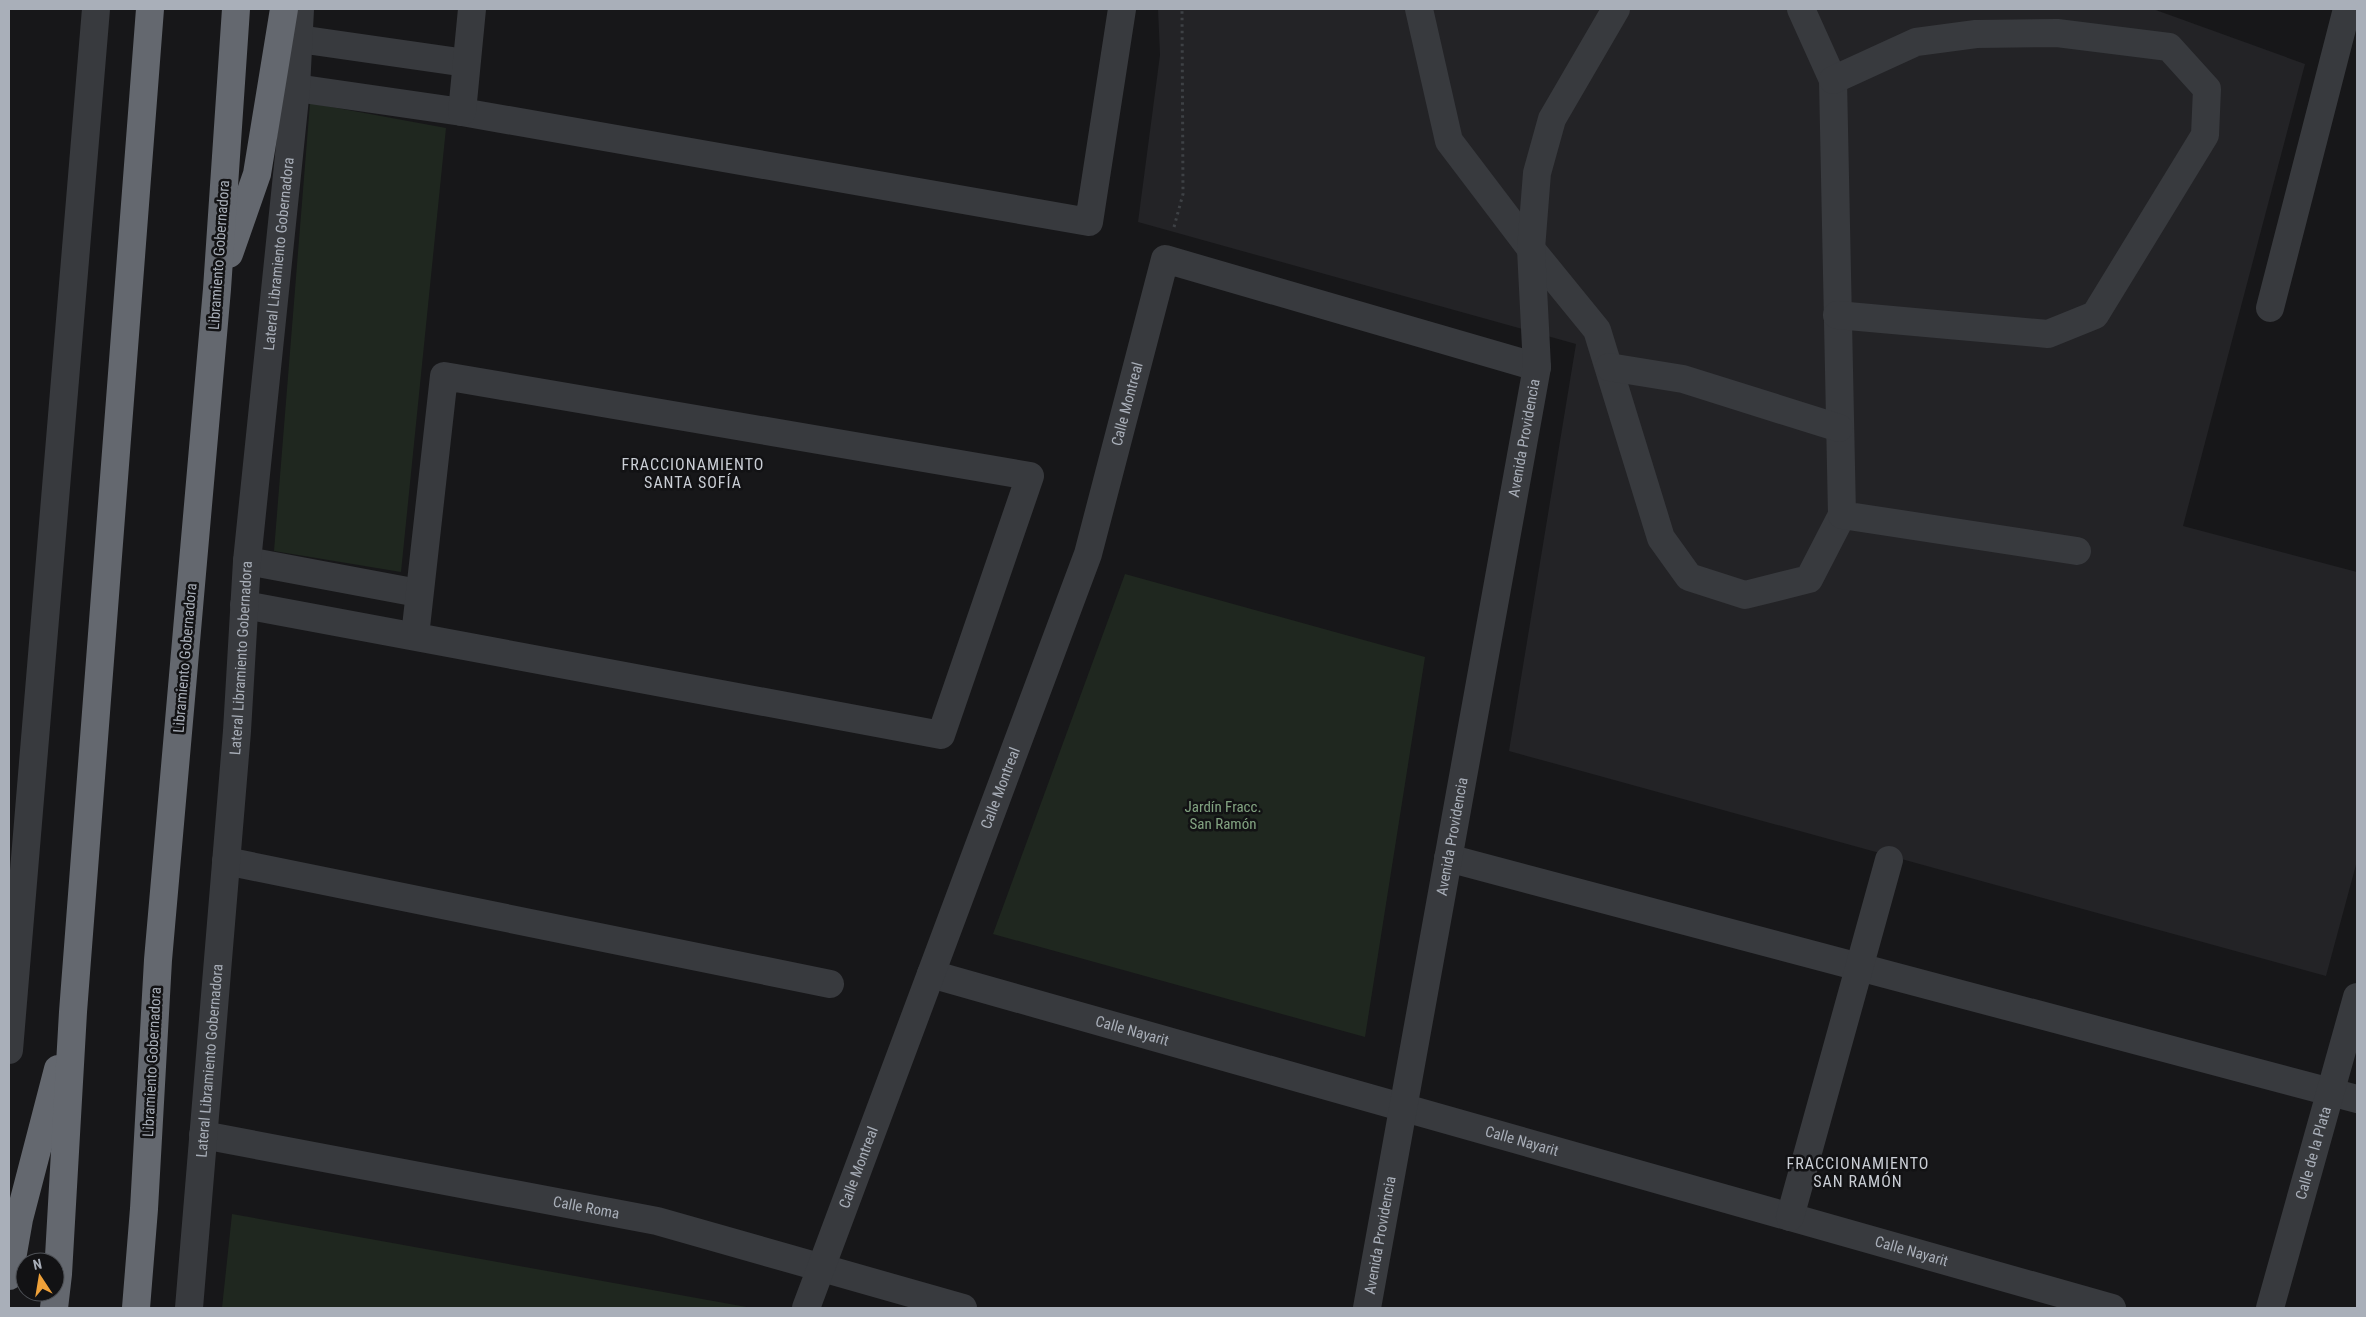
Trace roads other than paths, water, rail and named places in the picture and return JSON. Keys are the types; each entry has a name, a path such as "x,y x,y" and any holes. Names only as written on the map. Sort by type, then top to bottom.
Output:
{"highway":[{"path":"54,1308 59,1265 73,1012 150,9"},
{"name":"Libramiento Gobernadora","path":"136,1308 144,1208 158,960 217,289 236,9"},
{"path":"217,289 256,174 284,9"},
{"path":"9,1276 19,1219 73,1012"}],"street":[{"path":"9,1050 96,9"},
{"name":"Lateral Libramiento Gobernadora","path":"189,1308 226,861 247,561 296,88 300,9"},
{"path":"462,112 472,9"},
{"path":"296,88 462,112 1089,222 1122,9"},
{"path":"1419,9 1449,141 1531,249 1597,330 1661,538 1689,578 1745,595 1810,579 1842,515 1833,80 1801,9"},
{"name":"Avenida Providencia","path":"1367,1308 1537,367 1531,249 1537,173 1552,119 1616,9"},
{"path":"2270,308 2346,9"},
{"path":"1833,80 1916,42 1976,34 2057,33 2169,47 2207,89 2205,135 2095,315 2048,334 1837,315"},
{"path":"299,39 466,63"},
{"name":"Calle Montreal","path":"806,1308 1088,554 1165,259 1537,367"},
{"path":"1609,367 1683,379 1839,428"},
{"path":"244,605 941,735 1030,476 444,376 418,592 415,636"},
{"path":"1842,515 2077,551"},
{"path":"247,561 418,592"},
{"path":"1448,858 2357,1099"},
{"path":"1790,1217 1889,860"},
{"path":"226,861 830,984"},
{"name":"Calle Nayarit","path":"931,974 2112,1308"},
{"name":"Calle de la Plata","path":"2270,1308 2357,996"},
{"name":"Calle Roma","path":"203,1135 657,1221 963,1308"}],"district":[{"name":"FRACCIONAMIENTO SANTA SOFÍA","path":"693,473"},
{"name":"FRACCIONAMIENTO SAN RAMÓN","path":"1858,1172"}],"park label":[{"name":"Jardín Fracc. San Ramón","path":"1223,816"}]}
